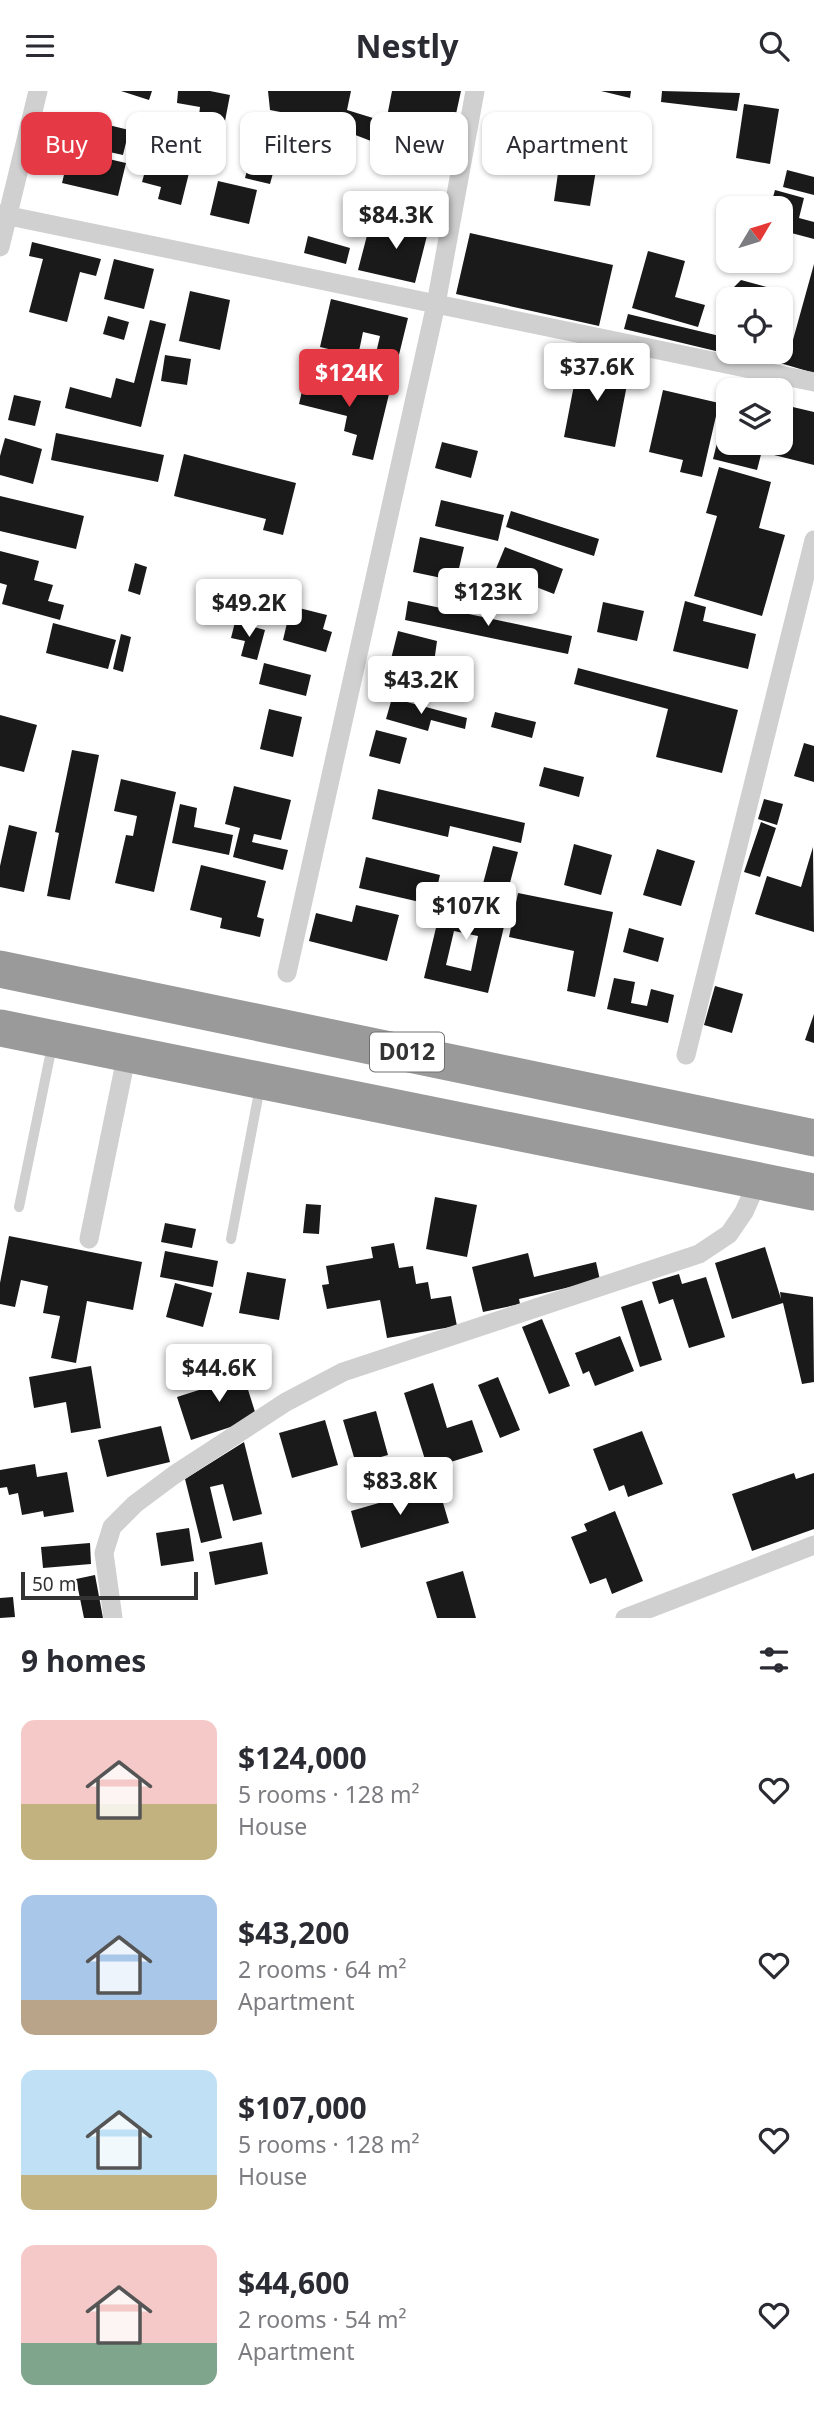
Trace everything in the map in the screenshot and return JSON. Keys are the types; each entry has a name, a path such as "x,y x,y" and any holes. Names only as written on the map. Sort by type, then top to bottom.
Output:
{"highway":[{"name":"D012","path":"0,969 814,1138"},
{"path":"174,1062 189,1055 198,1041 197,1021 184,1006"},
{"name":"D012","path":"0,1028 814,1192"},
{"path":"541,1137 531,1123 530,1106 536,1092 549,1082"}],"street":[{"path":"0,247 4,214 38,91"},
{"path":"287,973 436,304 475,91"},
{"path":"4,214 814,382"},
{"path":"686,1055 814,540"},
{"path":"89,1239 127,1053"},
{"path":"113,1618 104,1553 112,1527 135,1504 174,1475 286,1402 343,1372 699,1254 729,1234 744,1212 758,1181"},
{"path":"625,1618 814,1545"}],"lane":[{"path":"19,1207 54,1038"},
{"path":"231,1239 261,1080"}],"building":[{"path":"121,91 152,91 149,100"},
{"path":"178,91 210,91 230,95 226,116 226,112 199,112 200,107 177,103"},
{"path":"268,91 351,91 347,110 354,112 280,112 270,110"},
{"path":"392,91 461,91 456,112 388,112"},
{"path":"601,91 631,91 630,98"},
{"path":"662,91 740,93 737,111 661,102"},
{"path":"744,104 779,109 770,164 736,158"},
{"path":"356,113 370,117 370,141 356,135"},
{"path":"112,126 126,129 123,155 112,153"},
{"path":"112,160 126,163 118,196 62,183 64,175 112,175"},
{"path":"787,170 814,177 814,195 783,187"},
{"path":"144,175 188,175 181,205 158,199 161,187 142,182"},
{"path":"246,175 272,175 270,184 245,178"},
{"path":"558,175 595,175 590,206 554,201"},
{"path":"218,181 257,190 249,224 210,215"},
{"path":"775,190 804,198 799,218 814,222 814,239 793,233 793,196 773,196"},
{"path":"417,213 432,216 415,283 358,270 370,224 412,234"},
{"path":"470,233 613,265 599,326 456,294"},
{"path":"308,236 350,248 346,264 304,253"},
{"path":"32,242 101,259 96,276 80,272 67,322 29,312 43,259 29,256"},
{"path":"648,251 685,261 675,297 705,305 698,327 632,308"},
{"path":"114,259 154,269 144,309 104,299"},
{"path":"814,264 814,373 783,364 793,364 793,340"},
{"path":"741,280 766,287 734,287"},
{"path":"190,291 230,300 220,350 179,341"},
{"path":"331,299 408,318 395,371 373,366 380,336 363,332 358,356 320,347"},
{"path":"628,314 716,335 716,351 624,329"},
{"path":"108,316 129,322 124,340 103,334"},
{"path":"150,320 166,324 141,427 65,408 70,387 111,398 116,378 134,383"},
{"path":"165,355 191,359 187,385 161,381"},
{"path":"579,359 630,369 615,447 564,437"},
{"path":"306,374 389,394 373,460 352,455 357,435 344,431 347,416 299,404"},
{"path":"663,390 716,402 716,416 702,477 680,472 683,460 649,452"},
{"path":"14,395 41,401 35,426 8,420"},
{"path":"793,407 814,412 814,465 774,455 793,455"},
{"path":"56,433 164,455 158,482 51,460"},
{"path":"5,438 42,449 33,484 0,475 0,456"},
{"path":"442,442 478,451 471,478 435,468"},
{"path":"716,447 716,455 761,455 757,470 713,459"},
{"path":"184,454 296,483 283,535 263,530 266,519 174,496"},
{"path":"719,467 771,482 759,528 785,535 762,616 694,596 717,516 706,513"},
{"path":"0,496 84,516 76,549 0,531"},
{"path":"441,500 504,515 498,541 435,526"},
{"path":"511,511 599,539 594,556 506,527"},
{"path":"420,537 464,547 456,581 413,572"},
{"path":"505,547 563,569 554,594 495,571"},
{"path":"0,551 39,561 34,580 53,585 48,601 64,605 60,620 2,604 7,585 0,583"},
{"path":"135,563 147,567 140,595 128,591"},
{"path":"408,601 572,636 568,654 405,620"},
{"path":"685,601 706,607 703,621 756,634 748,669 673,651"},
{"path":"603,602 644,611 637,641 597,632"},
{"path":"291,606 327,615 323,629 332,632 326,652 283,640"},
{"path":"235,622 265,630 257,660 241,656 245,641 231,638"},
{"path":"53,623 116,640 108,669 46,653"},
{"path":"398,631 437,641 433,670 391,659"},
{"path":"121,634 131,637 123,672 113,669"},
{"path":"264,663 311,675 306,696 259,684"},
{"path":"578,668 738,710 722,773 656,757 668,709 574,684"},
{"path":"392,698 467,718 465,729 431,720 428,731 386,719"},
{"path":"269,709 302,717 293,757 260,749"},
{"path":"495,712 536,722 532,738 491,727"},
{"path":"0,715 37,725 24,772 0,766"},
{"path":"376,730 407,738 400,764 369,756"},
{"path":"804,743 814,746 814,782 794,776"},
{"path":"72,750 99,755 70,900 47,896 59,833 55,832"},
{"path":"544,767 584,777 579,797 539,786"},
{"path":"121,779 176,792 154,892 115,883 126,835 133,836 137,816 114,811"},
{"path":"234,786 291,800 281,840 254,834 252,842 288,850 283,870 233,857 240,828 225,824"},
{"path":"378,789 525,823 521,843 450,826 448,837 372,819"},
{"path":"764,799 783,804 777,825 758,819"},
{"path":"180,804 197,808 194,827 233,835 229,855 172,843"},
{"path":"761,822 776,828 760,877 744,872"},
{"path":"9,825 37,832 24,892 0,887 0,866"},
{"path":"574,844 612,855 601,895 564,885"},
{"path":"493,846 518,852 505,902 480,895"},
{"path":"813,847 814,932 755,914 767,876 801,887"},
{"path":"657,849 695,861 681,906 643,895"},
{"path":"366,857 440,875 433,905 359,888"},
{"path":"201,865 266,881 257,917 264,919 260,937 220,928 222,918 190,910"},
{"path":"445,890 509,906 488,993 424,978","holes":["454,931 478,936 471,971 446,965"]},
{"path":"518,893 613,912 595,997 567,991 574,951 509,937"},
{"path":"356,905 399,915 387,961 309,941 316,913 352,922"},
{"path":"629,928 664,938 658,962 623,952"},
{"path":"614,978 635,982 631,1003 647,1006 651,989 674,995 668,1023 607,1009"},
{"path":"715,986 743,994 732,1033 704,1025"},
{"path":"814,1014 814,1043 805,1040"},
{"path":"435,1197 477,1205 467,1257 426,1249"},
{"path":"306,1204 321,1205 319,1234 303,1233"},
{"path":"165,1223 196,1229 192,1248 161,1242"},
{"path":"9,1236 142,1262 133,1310 87,1301 76,1363 51,1358 60,1316 43,1313 48,1286 21,1280 15,1307 0,1304 0,1283"},
{"path":"394,1243 399,1268 413,1266 416,1284 428,1282 431,1299 451,1296 457,1326 387,1338 380,1300 327,1309 322,1285 329,1284 326,1266 373,1258 371,1247"},
{"path":"765,1247 781,1299 780,1292 813,1297 814,1382 802,1384 783,1303 732,1319 715,1263"},
{"path":"165,1251 218,1261 213,1287 160,1277"},
{"path":"528,1253 534,1277 596,1262 600,1280 519,1299 520,1304 483,1312 472,1267"},
{"path":"247,1272 286,1279 279,1320 239,1313"},
{"path":"679,1274 682,1284 706,1277 725,1337 689,1348 673,1299 659,1304 652,1282"},
{"path":"175,1283 212,1293 203,1327 166,1317"},
{"path":"642,1300 662,1360 640,1367 621,1307"},
{"path":"542,1319 570,1386 549,1394 522,1327"},
{"path":"620,1336 634,1371 595,1386 589,1371 583,1374 575,1353"},
{"path":"238,1358 256,1415 252,1420 191,1440 177,1397 224,1382 218,1364"},
{"path":"91,1366 101,1428 71,1433 66,1402 34,1408 29,1377"},
{"path":"498,1377 520,1430 500,1438 478,1385"},
{"path":"433,1383 447,1428 472,1420 483,1452 428,1469 404,1393"},
{"path":"376,1411 388,1455 356,1464 343,1420"},
{"path":"325,1420 338,1465 292,1478 279,1433"},
{"path":"161,1426 170,1462 107,1477 98,1440"},
{"path":"642,1431 663,1484 628,1497 624,1485 609,1491 593,1449"},
{"path":"244,1442 262,1514 233,1521 223,1484 210,1487 222,1538 201,1543 185,1479"},
{"path":"35,1464 37,1477 67,1472 74,1512 44,1517 43,1511 22,1515 18,1493 9,1495 7,1487 0,1488 0,1470"},
{"path":"794,1473 796,1479 814,1473 814,1529 752,1551 732,1494"},
{"path":"438,1486 449,1523 361,1548 351,1511"},
{"path":"615,1511 643,1581 612,1594 606,1578 590,1584 571,1537 587,1531 584,1524"},
{"path":"189,1528 194,1561 161,1566 156,1533"},
{"path":"262,1542 268,1574 215,1585 209,1552"},
{"path":"90,1543 91,1564 43,1568 41,1547"},
{"path":"463,1571 476,1618 437,1618 426,1582"},
{"path":"95,1575 103,1618 84,1618 76,1579"},
{"path":"13,1597 15,1617 0,1618 0,1598"}]}
